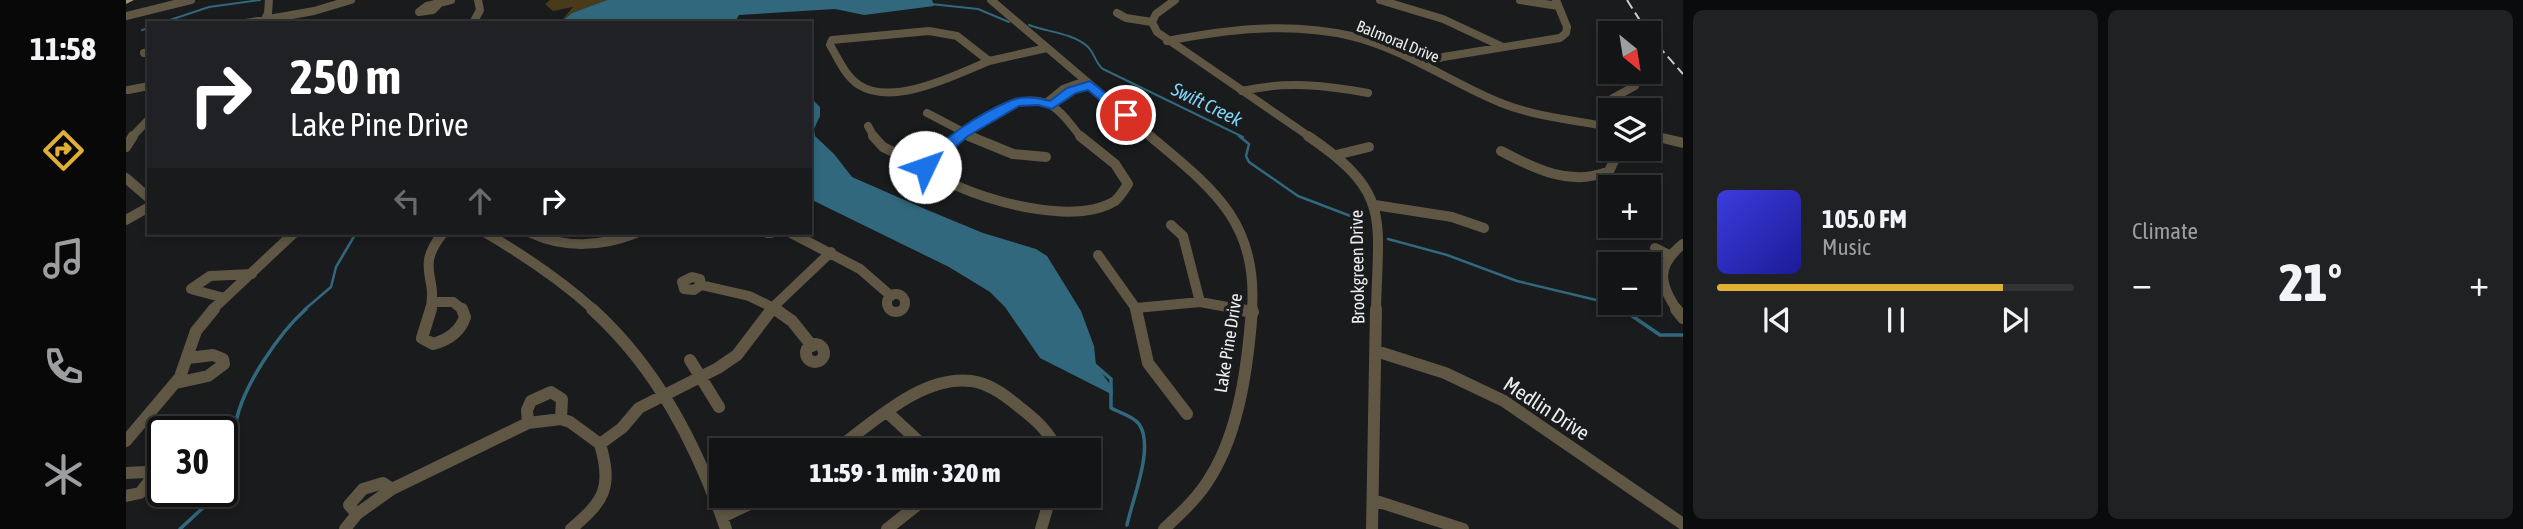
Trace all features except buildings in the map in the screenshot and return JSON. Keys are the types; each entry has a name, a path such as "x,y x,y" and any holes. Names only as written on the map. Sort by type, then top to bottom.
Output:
{"street":[{"path":"126,16 191,0"},
{"path":"269,0 265,21 329,8 351,0"},
{"path":"439,4 451,0"},
{"path":"474,21 480,10 478,0"},
{"name":"Lake Pine Drive","path":"991,0 1197,176 1225,206 1238,225 1249,252 1254,290 1253,312 1226,447 1198,494 1164,529"},
{"path":"1117,13 1126,18 1152,22 1160,10 1175,0"},
{"path":"1380,0 1443,19 1503,47"},
{"path":"1421,64 1443,57 1563,35 1567,27 1557,3 1520,0"},
{"name":"Brookgreen Drive","path":"1152,22 1157,32 1167,40 1336,155 1361,179 1375,205 1378,230 1372,529"},
{"name":"Balmoral Drive","path":"1167,40 1248,28 1314,30 1370,42 1506,105 1532,113 1598,125"},
{"path":"989,61 962,38 941,32 843,37 830,43 856,83 875,90 926,85 989,61 1047,48"},
{"path":"925,167 963,133 1017,103 1049,104 1088,83"},
{"path":"1242,92 1268,85 1297,83 1367,93"},
{"path":"128,90 147,86"},
{"path":"1614,98 1635,86"},
{"path":"868,126 876,141 883,147 925,167 946,181 983,196 1047,210 1086,209 1116,199 1128,184 1124,172 1084,140 1049,104"},
{"path":"927,113 963,133 1013,154 1046,157"},
{"path":"126,147 135,132 147,121"},
{"path":"1661,137 1683,143"},
{"path":"1336,155 1368,147"},
{"path":"1501,151 1544,171 1585,178 1609,171 1614,161"},
{"path":"126,178 147,197"},
{"path":"1375,205 1452,217 1484,228"},
{"path":"126,220 147,208"},
{"path":"1171,225 1183,236 1200,302"},
{"path":"126,442 176,383 197,331 224,298 285,245 292,235"},
{"path":"432,302 428,291 428,258 442,235"},
{"path":"490,235 527,256 587,302 623,338 664,394 690,441 724,523 748,508"},
{"path":"536,235 571,246 612,241 630,235"},
{"path":"795,235 871,276 891,296"},
{"path":"1683,244 1669,255 1662,269 1669,298 1683,318"},
{"path":"1654,248 1669,255"},
{"path":"600,443 622,428 639,408 701,377 737,355 773,307 831,252"},
{"path":"1098,255 1136,308 1148,363 1188,414"},
{"path":"224,298 192,292 191,289 196,282 214,276 252,274"},
{"path":"701,285 731,291 773,307 799,325 812,346"},
{"path":"1136,308 1200,302 1253,312"},
{"name":"Medlin Drive","path":"1376,351 1445,373 1504,401 1683,524"},
{"path":"176,383 208,376 223,364 223,359 213,355 188,358"},
{"path":"690,360 719,407"},
{"path":"852,438 926,389 947,382 970,380 1005,395 1051,438"},
{"path":"528,423 525,414 528,402 541,393 551,391 562,398 561,419"},
{"path":"888,413 915,438"},
{"path":"345,529 357,514 349,505 359,491 383,483 393,489 528,423 561,419 579,427 600,443 609,474 608,484 589,513 571,529"},
{"path":"126,473 146,472 151,479 140,493 126,496"},
{"path":"1373,500 1463,529"},
{"path":"887,529 914,508"},
{"path":"1041,529 1047,508"}],"shaded area":[{"path":"550,0 607,0 572,13 562,20 573,7 553,11 545,4"}],"water":[{"path":"607,0 932,0 934,6 864,15 835,9 739,15 737,21 562,21 572,13"},
{"path":"812,99 820,107 820,116 814,129 815,136 852,177 983,233 1036,249 1047,256 1081,311 1094,346 1096,365 1112,387 1113,395 1040,358 1005,307 990,292 949,267 812,200"}],"waterway":[{"path":"167,21 209,7 260,0"},
{"name":"Swift Creek","path":"931,4 978,9 1009,22"},
{"name":"Swift Creek","path":"1029,25 1067,35 1081,42 1090,49 1103,69 1243,137"},
{"path":"142,30 147,29"},
{"name":"Swift Creek","path":"1239,136 1249,144 1246,156 1249,162 1298,196 1361,220"},
{"path":"304,310 331,287 336,267 355,235"},
{"name":"Swift Creek","path":"1388,239 1447,255 1517,281 1598,300"},
{"path":"238,416 246,393 264,361 306,309"},
{"name":"Swift Creek","path":"1631,315 1660,335 1683,335"},
{"path":"1095,365 1111,379 1111,408 1136,421 1143,434 1144,459 1127,525"},
{"path":"180,529 204,507"}],"railway":[{"path":"1627,0 1640,21"},
{"path":"1661,49 1683,74"}],"route":[{"path":"925,167 963,133 1024,101 1052,106 1072,91 1090,85 1126,115"}]}
